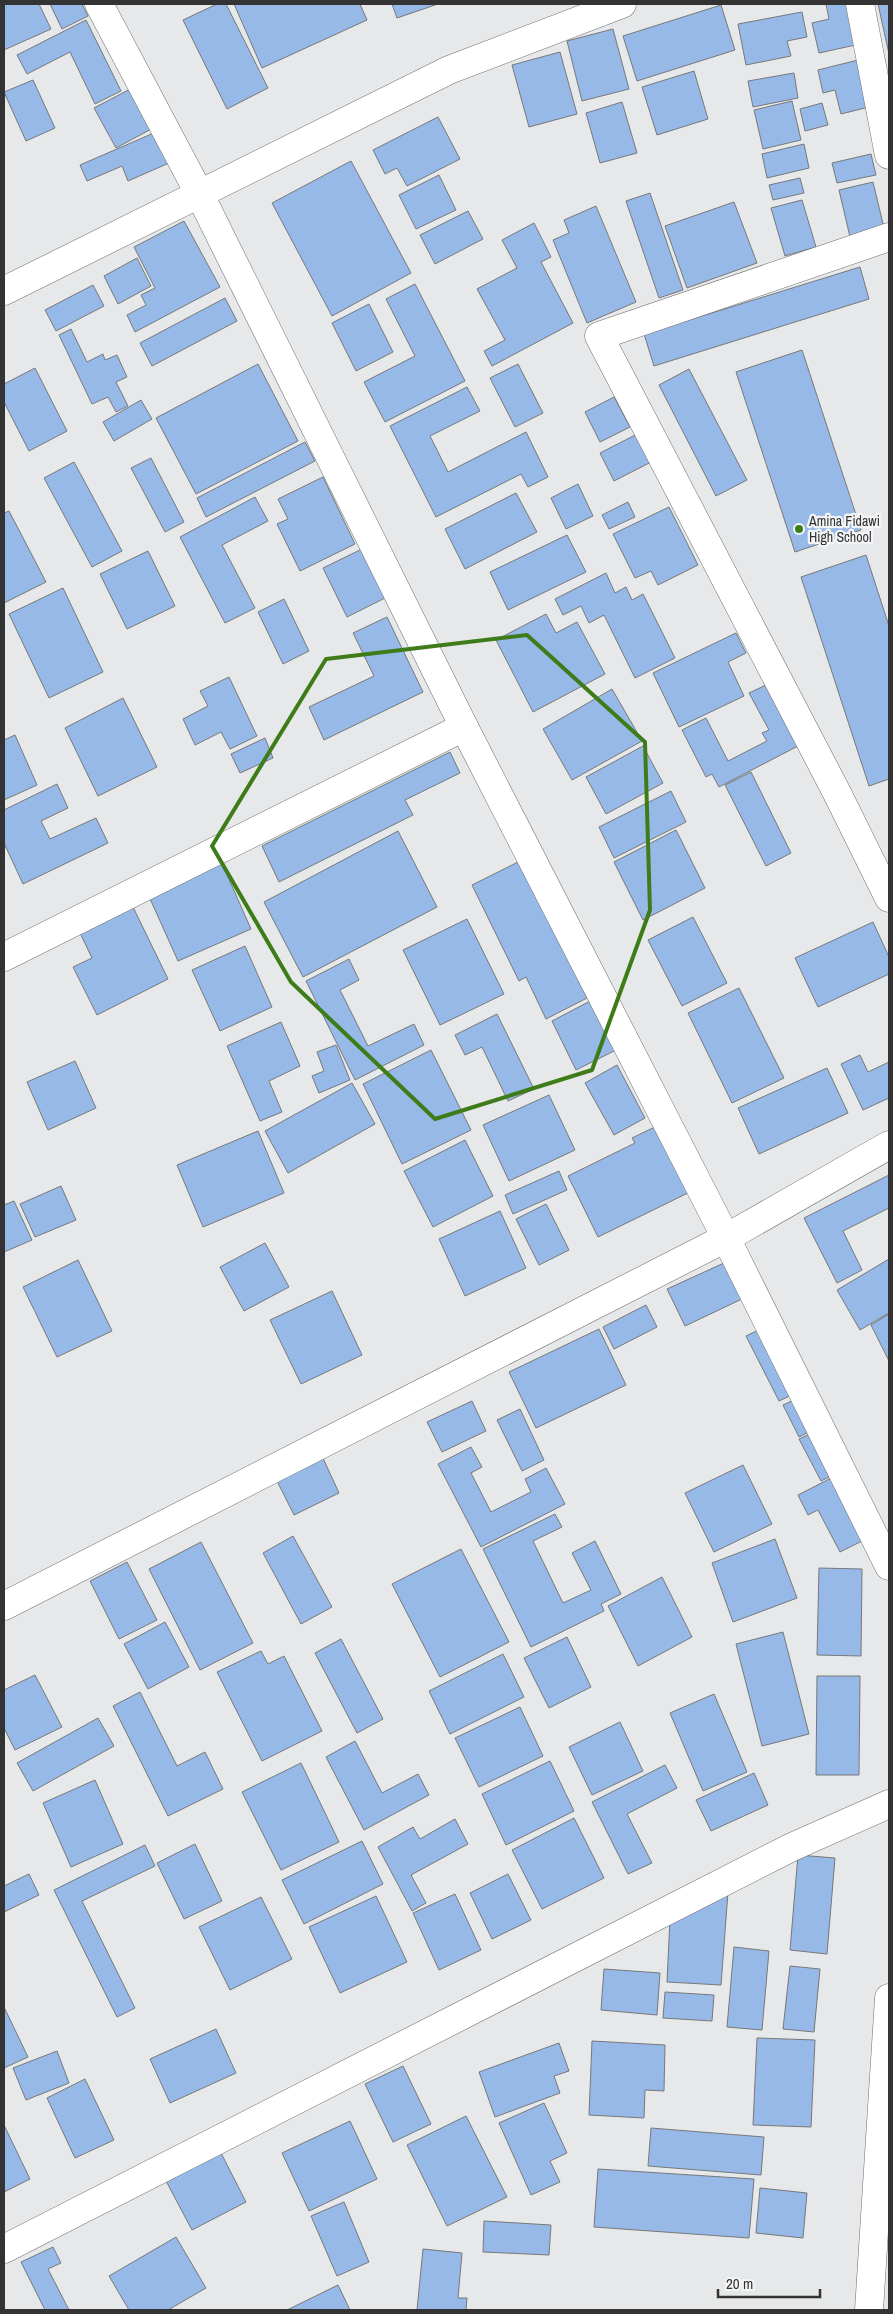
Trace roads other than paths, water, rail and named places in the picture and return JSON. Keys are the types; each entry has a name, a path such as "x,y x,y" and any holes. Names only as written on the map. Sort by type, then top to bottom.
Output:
{"street":[{"path":"99,4 200,196 464,726 726,1238 889,1566"},
{"path":"4,291 200,196 449,70 622,4"},
{"path":"860,4 889,155"},
{"path":"889,237 599,336 837,793 889,898"},
{"path":"4,957 464,726"},
{"path":"4,1606 726,1238 889,1145"},
{"path":"4,2249 792,1847 889,1804"},
{"path":"869,2310 889,1998"}],"place":[{"name":"Amina Fidawi High School","path":"799,529"}]}
